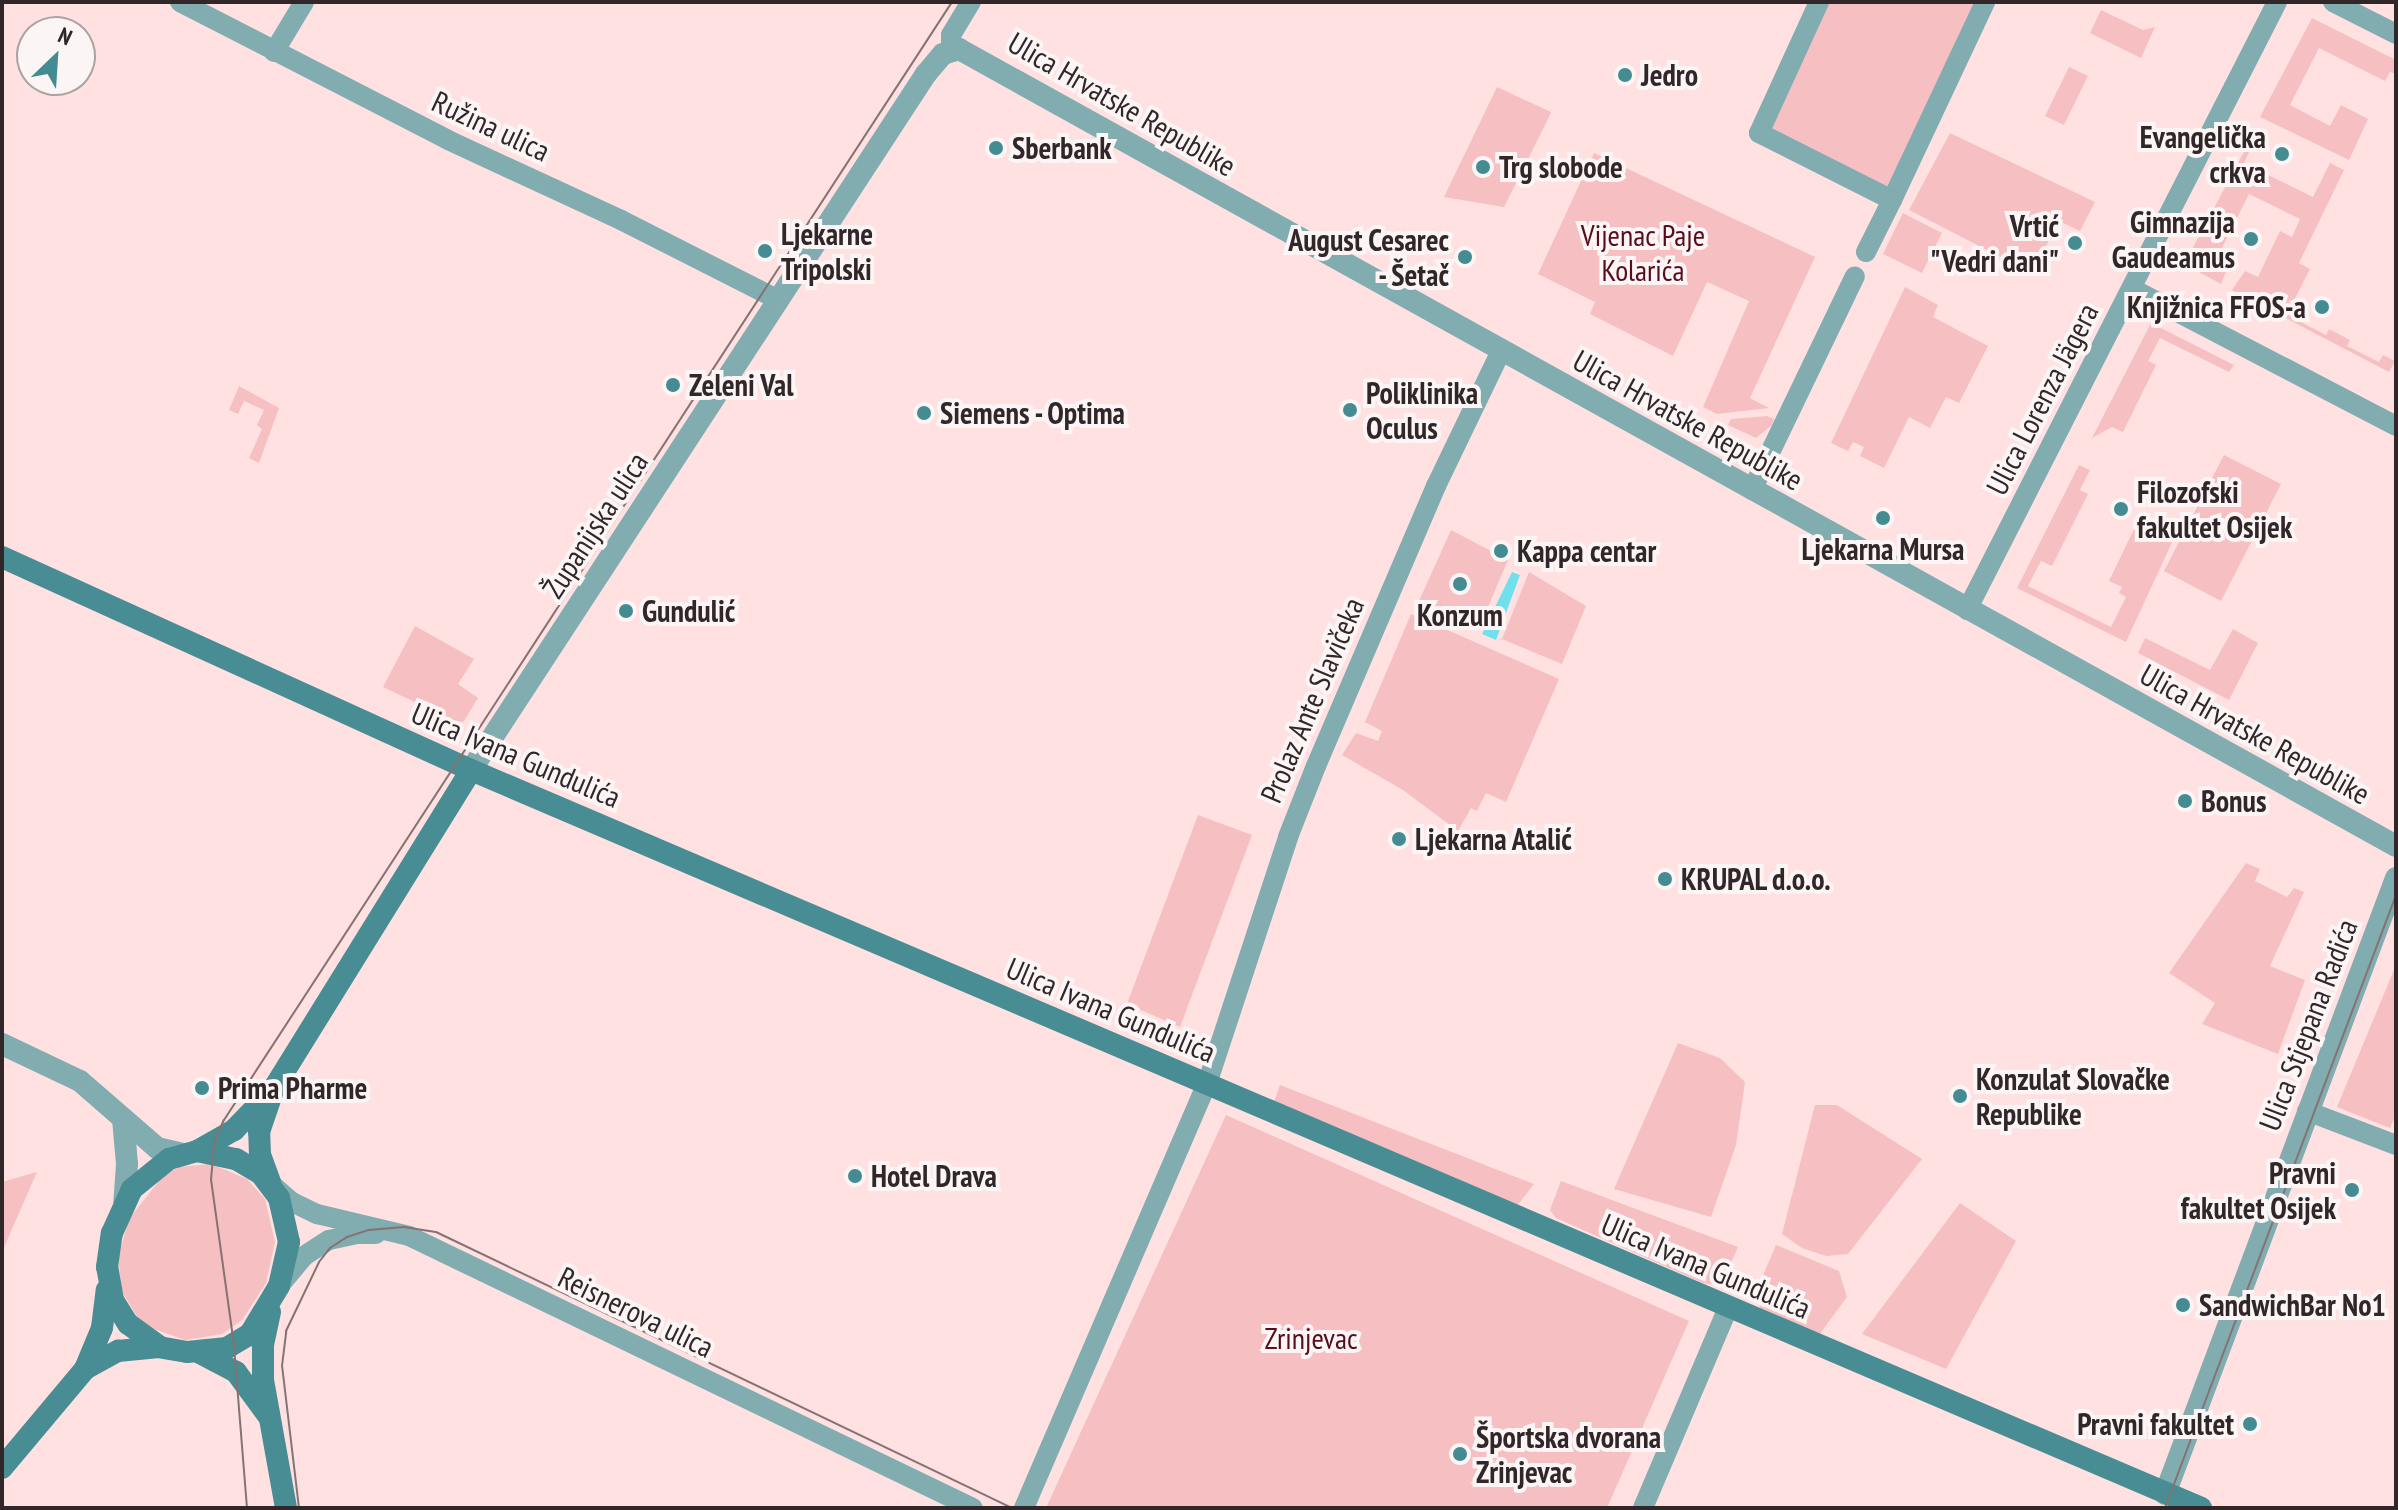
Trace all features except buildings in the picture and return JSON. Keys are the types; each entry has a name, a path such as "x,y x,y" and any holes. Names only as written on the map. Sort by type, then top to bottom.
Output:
{"main road":[{"name":"Ulica Ivana Gundulića","path":"2,557 471,770 1728,1308 2162,1501 2201,1508"},
{"name":"Županijska ulica","path":"270,1183 259,1145 264,1110 274,1088 471,770"},
{"name":"Županijska ulica","path":"190,1153 234,1130 274,1088"},
{"path":"2,1468 85,1369 104,1319 108,1249 124,1203 145,1176 169,1159 190,1153 236,1159 270,1183 279,1198 288,1227 287,1255 262,1359 286,1508"},
{"path":"108,1281 119,1313 128,1324 160,1347"},
{"path":"85,1369 118,1351 160,1347 199,1352 239,1343 258,1325 276,1293"},
{"path":"199,1352 236,1372 271,1419"}],"street":[{"name":"Ružina ulica","path":"180,2 274,52 779,300"},
{"path":"274,52 304,2"},
{"name":"Županijska ulica","path":"471,770 926,74 936,60 951,50 951,35 971,2"},
{"path":"1819,2 1759,133 1892,200"},
{"path":"1866,252 1985,2"},
{"name":"Ulica Lorenza Jägera","path":"1967,610 2277,2"},
{"path":"2333,2 2396,34"},
{"name":"Ulica Hrvatske Republike","path":"951,50 959,49 977,57 2396,846"},
{"path":"1752,490 1855,276"},
{"path":"2133,289 2396,426"},
{"name":"Prolaz Ante Slavičeka","path":"1207,1084 1288,837 1316,766 1436,486 1501,351"},
{"name":"Ulica Stjepana Radića","path":"2162,1501 2396,878"},
{"path":"2,1044 80,1081 107,1100 123,1119 157,1148 190,1153"},
{"path":"1024,1508 1207,1084"},
{"path":"2307,1111 2396,1145"},
{"path":"123,1119 127,1164 124,1203"},
{"name":"Reisnerova ulica","path":"270,1183 292,1202 317,1214 409,1236 973,1508"},
{"path":"276,1293 304,1256 329,1240 357,1234 409,1236"},
{"path":"1643,1508 1728,1308"}],"green space":[{"path":"1825,2 1974,2 1887,192 1765,132"},
{"path":"2101,10 2143,30 2155,27 2141,58 2090,33"},
{"path":"2312,18 2396,60 2396,74 2390,72 2385,81 2319,48 2290,105 2330,126 2341,105 2368,119 2349,160 2260,117"},
{"path":"2069,67 2088,76 2064,125 2045,116"},
{"path":"1497,87 1551,112 1549,117 1504,207 1444,197"},
{"path":"1950,133 2095,202 2080,231 2059,221 2032,273 1909,210"},
{"path":"2245,150 2250,150 2244,163 2313,197 2330,163 2344,170 2299,263 2310,269 2289,310 2299,315 2297,320 2326,335 2329,329 2350,340 2347,346 2379,362 2383,355 2395,361 2389,372 2232,290 2245,271 2258,277 2280,231 2292,237 2300,219 2249,194 2218,256 2230,262 2221,284 2184,264"},
{"name":"Vijenac Paje Kolarića","path":"1594,153 1815,257 1750,398 1769,408 1717,414 1703,407 1749,301 1707,282 1673,356 1590,314 1595,302 1538,274"},
{"path":"1903,213 1942,233 1922,273 1883,254"},
{"path":"1905,287 1938,305 1933,317 1988,346 1959,403 1946,397 1930,428 1909,417 1884,468 1860,456 1864,447 1853,442 1848,451 1831,443"},
{"path":"2151,323 2234,365 2229,372 2160,338 2148,361 2156,365 2123,432 2112,427 2092,438"},
{"path":"239,386 279,408 259,463 249,458 262,429 257,425 264,410 244,401 238,414 229,410"},
{"path":"1767,416 1774,419 1772,425 1756,438 1728,425 1731,419"},
{"path":"2224,455 2281,484 2221,601 2164,571"},
{"path":"2079,465 2090,470 2080,490 2088,494 2052,566 2041,561 2028,586 2111,627 2126,597 2119,593 2122,587 2109,581 2136,525 2143,527 2146,522 2175,536 2126,642 2017,588"},
{"path":"1451,530 1508,560 1479,628 1419,601"},
{"path":"1529,572 1586,606 1562,664 1502,639"},
{"path":"1411,614 1559,679 1506,802 1486,793 1477,811 1471,808 1458,831 1403,790 1342,755 1356,733 1378,741 1382,731 1365,722"},
{"path":"415,626 474,659 458,684 478,698 464,721 459,723 383,687"},
{"path":"2233,629 2258,643 2229,700 2138,653 2145,638 2210,670"},
{"path":"1198,815 1252,835 1180,1027 1127,1004"},
{"path":"2246,863 2260,869 2255,881 2287,897 2294,888 2304,892 2270,966 2305,980 2278,1054 2202,1024 2215,1003 2169,973"},
{"path":"2396,965 2396,1114 2390,1128 2337,1107"},
{"path":"1678,1043 1720,1058 1745,1082 1736,1145 1711,1217 1614,1189"},
{"path":"1280,1085 1534,1184 1517,1206 1273,1105"},
{"path":"1815,1105 1837,1105 1922,1159 1848,1254 1826,1256 1802,1248 1782,1234"},
{"name":"Zrinjevac","path":"1226,1115 1689,1321 1607,1508 1046,1508"},
{"path":"211,1164 247,1179 265,1199 275,1242 266,1283 242,1320 222,1334 185,1340 151,1328 138,1318 122,1292 118,1257 129,1219 163,1176 179,1167"},
{"path":"37,1172 2,1252 2,1182"},
{"path":"1561,1181 1738,1247 1726,1274 1714,1285 1703,1283 1556,1218 1550,1210"},
{"path":"1960,1203 2016,1241 1946,1369 1862,1334"},
{"path":"1776,1245 1839,1271 1847,1297 1819,1335 1760,1310 1758,1287"}],"water":[{"path":"1512,572 1520,575 1496,640 1482,634"}],"tram line":[{"path":"247,1508 234,1345 211,1180 214,1143 224,1120 952,2"},
{"path":"2165,1508 2396,895"},
{"path":"299,1508 282,1366 286,1331 319,1262 330,1248 347,1237 369,1230 404,1227 436,1232 1012,1508"}],"place":[{"name":"Jedro","path":"1625,75"},
{"name":"Sberbank","path":"996,148"},
{"name":"Evangelička crkva","path":"2282,154"},
{"name":"Trg slobode","path":"1483,167"},
{"name":"Gimnazija Gaudeamus","path":"2251,239"},
{"name":"Vrtić \"Vedri dani\"","path":"2075,243"},
{"name":"Ljekarne Tripolski","path":"765,251"},
{"name":"August Cesarec - Šetač","path":"1465,257"},
{"name":"Knjižnica FFOS-a","path":"2322,307"},
{"name":"Zeleni Val","path":"673,385"},
{"name":"Poliklinika Oculus","path":"1350,410"},
{"name":"Siemens - Optima","path":"924,413"},
{"name":"Filozofski fakultet Osijek","path":"2121,509"},
{"name":"Ljekarna Mursa","path":"1883,518"},
{"name":"Kappa centar","path":"1501,551"},
{"name":"Konzum","path":"1460,584"},
{"name":"Gundulić","path":"626,611"},
{"name":"Bonus","path":"2185,801"},
{"name":"Ljekarna Atalić","path":"1399,839"},
{"name":"KRUPAL d.o.o.","path":"1665,879"},
{"name":"Prima Pharme","path":"202,1088"},
{"name":"Konzulat Slovačke Republike","path":"1960,1096"},
{"name":"Hotel Drava","path":"855,1176"},
{"name":"Pravni fakultet Osijek","path":"2352,1190"},
{"name":"SandwichBar No1","path":"2183,1305"},
{"name":"Pravni fakultet","path":"2250,1424"},
{"name":"Športska dvorana Zrinjevac","path":"1460,1454"}]}
